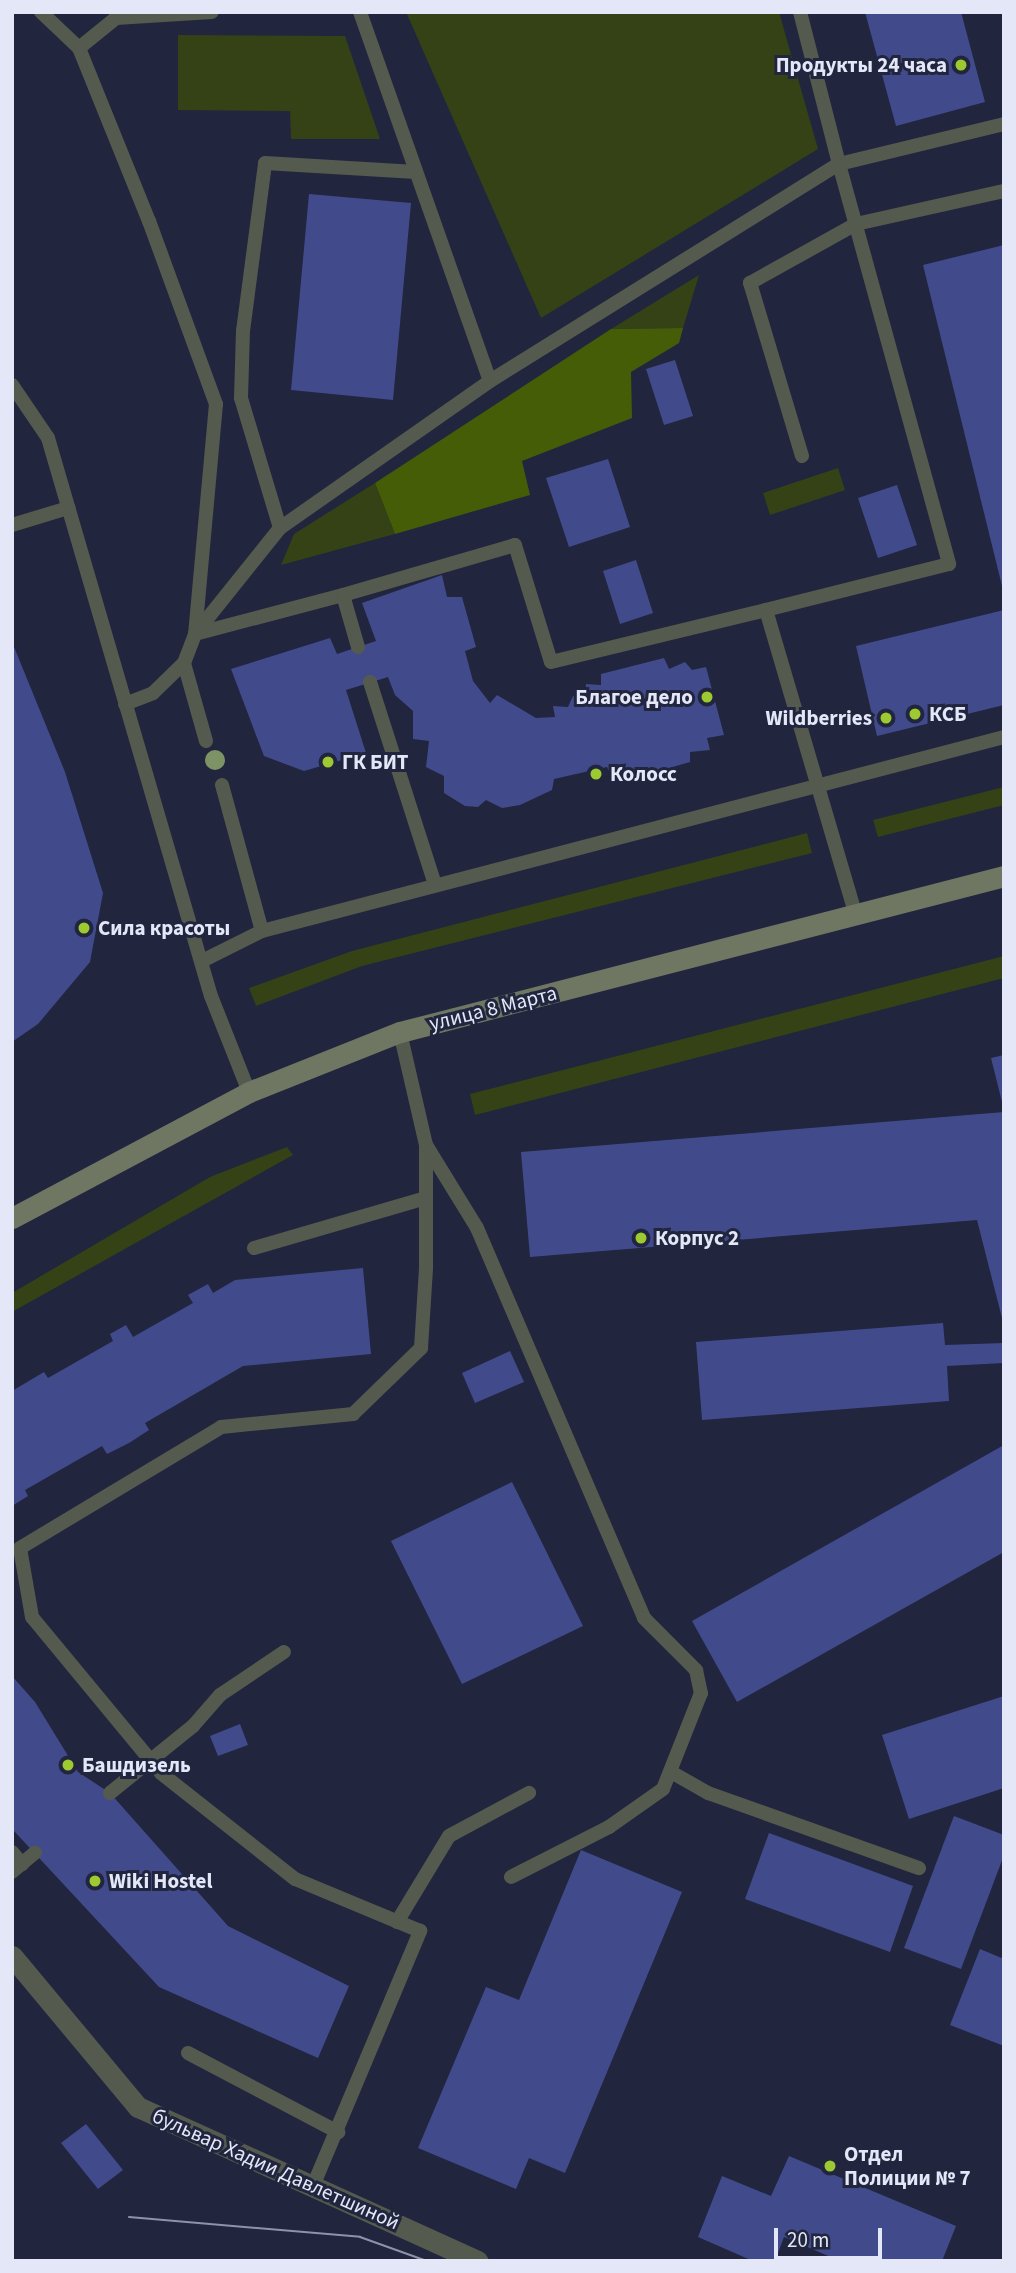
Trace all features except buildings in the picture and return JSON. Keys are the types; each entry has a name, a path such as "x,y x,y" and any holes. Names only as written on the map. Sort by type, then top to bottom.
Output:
{"main road":[{"name":"улица 8 Марта","path":"12,1218 249,1092 400,1032 1004,876"}],"street":[{"name":"бульвар Хадии Давлетшиной","path":"12,1956 138,2107 478,2261"}],"lane":[{"path":"41,12 79,48 149,221 216,404 195,634 184,663 153,694 125,704"},
{"path":"79,48 116,18 212,12"},
{"path":"360,12 490,381"},
{"path":"195,634 515,545 551,662 949,564 800,12"},
{"path":"195,634 279,528 490,381 839,163 1004,124"},
{"path":"279,528 241,398 243,331 265,163 416,172"},
{"path":"802,456 750,283 856,224 1004,191"},
{"path":"12,385 48,438 202,961 249,1092"},
{"path":"12,525 68,508"},
{"path":"343,595 358,647"},
{"path":"766,610 856,916"},
{"path":"184,663 206,741"},
{"path":"370,682 435,885"},
{"path":"202,961 262,931 1004,737"},
{"path":"222,785 262,931"},
{"path":"313,2186 338,2132 420,1931 295,1879 161,1773 32,1617 20,1548 221,1427 353,1414 421,1348 426,1145 400,1032"},
{"path":"426,1145 477,1228 644,1618 696,1670 701,1693 663,1789 608,1826 511,1877"},
{"path":"254,1248 426,1198"},
{"path":"110,1793 149,1758 193,1726 220,1695 284,1652"},
{"path":"671,1773 708,1793 919,1868"},
{"path":"397,1922 449,1836 529,1793"},
{"path":"15,1863 35,1853"},
{"path":"188,2053 338,2132"}],"green space":[{"path":"406,12 779,12 818,149 541,318"},
{"path":"178,35 345,36 380,139 291,139 290,111 178,110"},
{"path":"699,275 683,328 611,329"},
{"path":"683,328 679,343 631,372 632,418 522,461 530,495 395,534 375,483 611,329"},
{"path":"838,468 845,490 770,515 763,493"},
{"path":"375,483 395,534 281,565 294,534"},
{"path":"1004,787 1004,805 878,837 873,820"},
{"path":"807,833 812,853 362,966 256,1006 249,988 352,951"},
{"path":"1004,956 1004,978 475,1115 470,1094"},
{"path":"287,1147 293,1155 12,1312 12,1293 210,1177"}],"tram line":[{"path":"129,2217 360,2237 427,2261"}],"place":[{"name":"Продукты 24 часа","path":"961,65"},
{"name":"Благое дело","path":"707,697"},
{"name":"КСБ","path":"915,714"},
{"name":"Wildberries","path":"886,718"},
{"name":"ГК БИТ","path":"328,762"},
{"name":"Колосс","path":"596,774"},
{"name":"Сила красоты","path":"84,928"},
{"name":"Корпус 2","path":"641,1238"},
{"name":"Башдизель","path":"68,1765"},
{"name":"Wiki Hostel","path":"95,1881"},
{"name":"Отдел Полиции № 7","path":"830,2166"}]}
